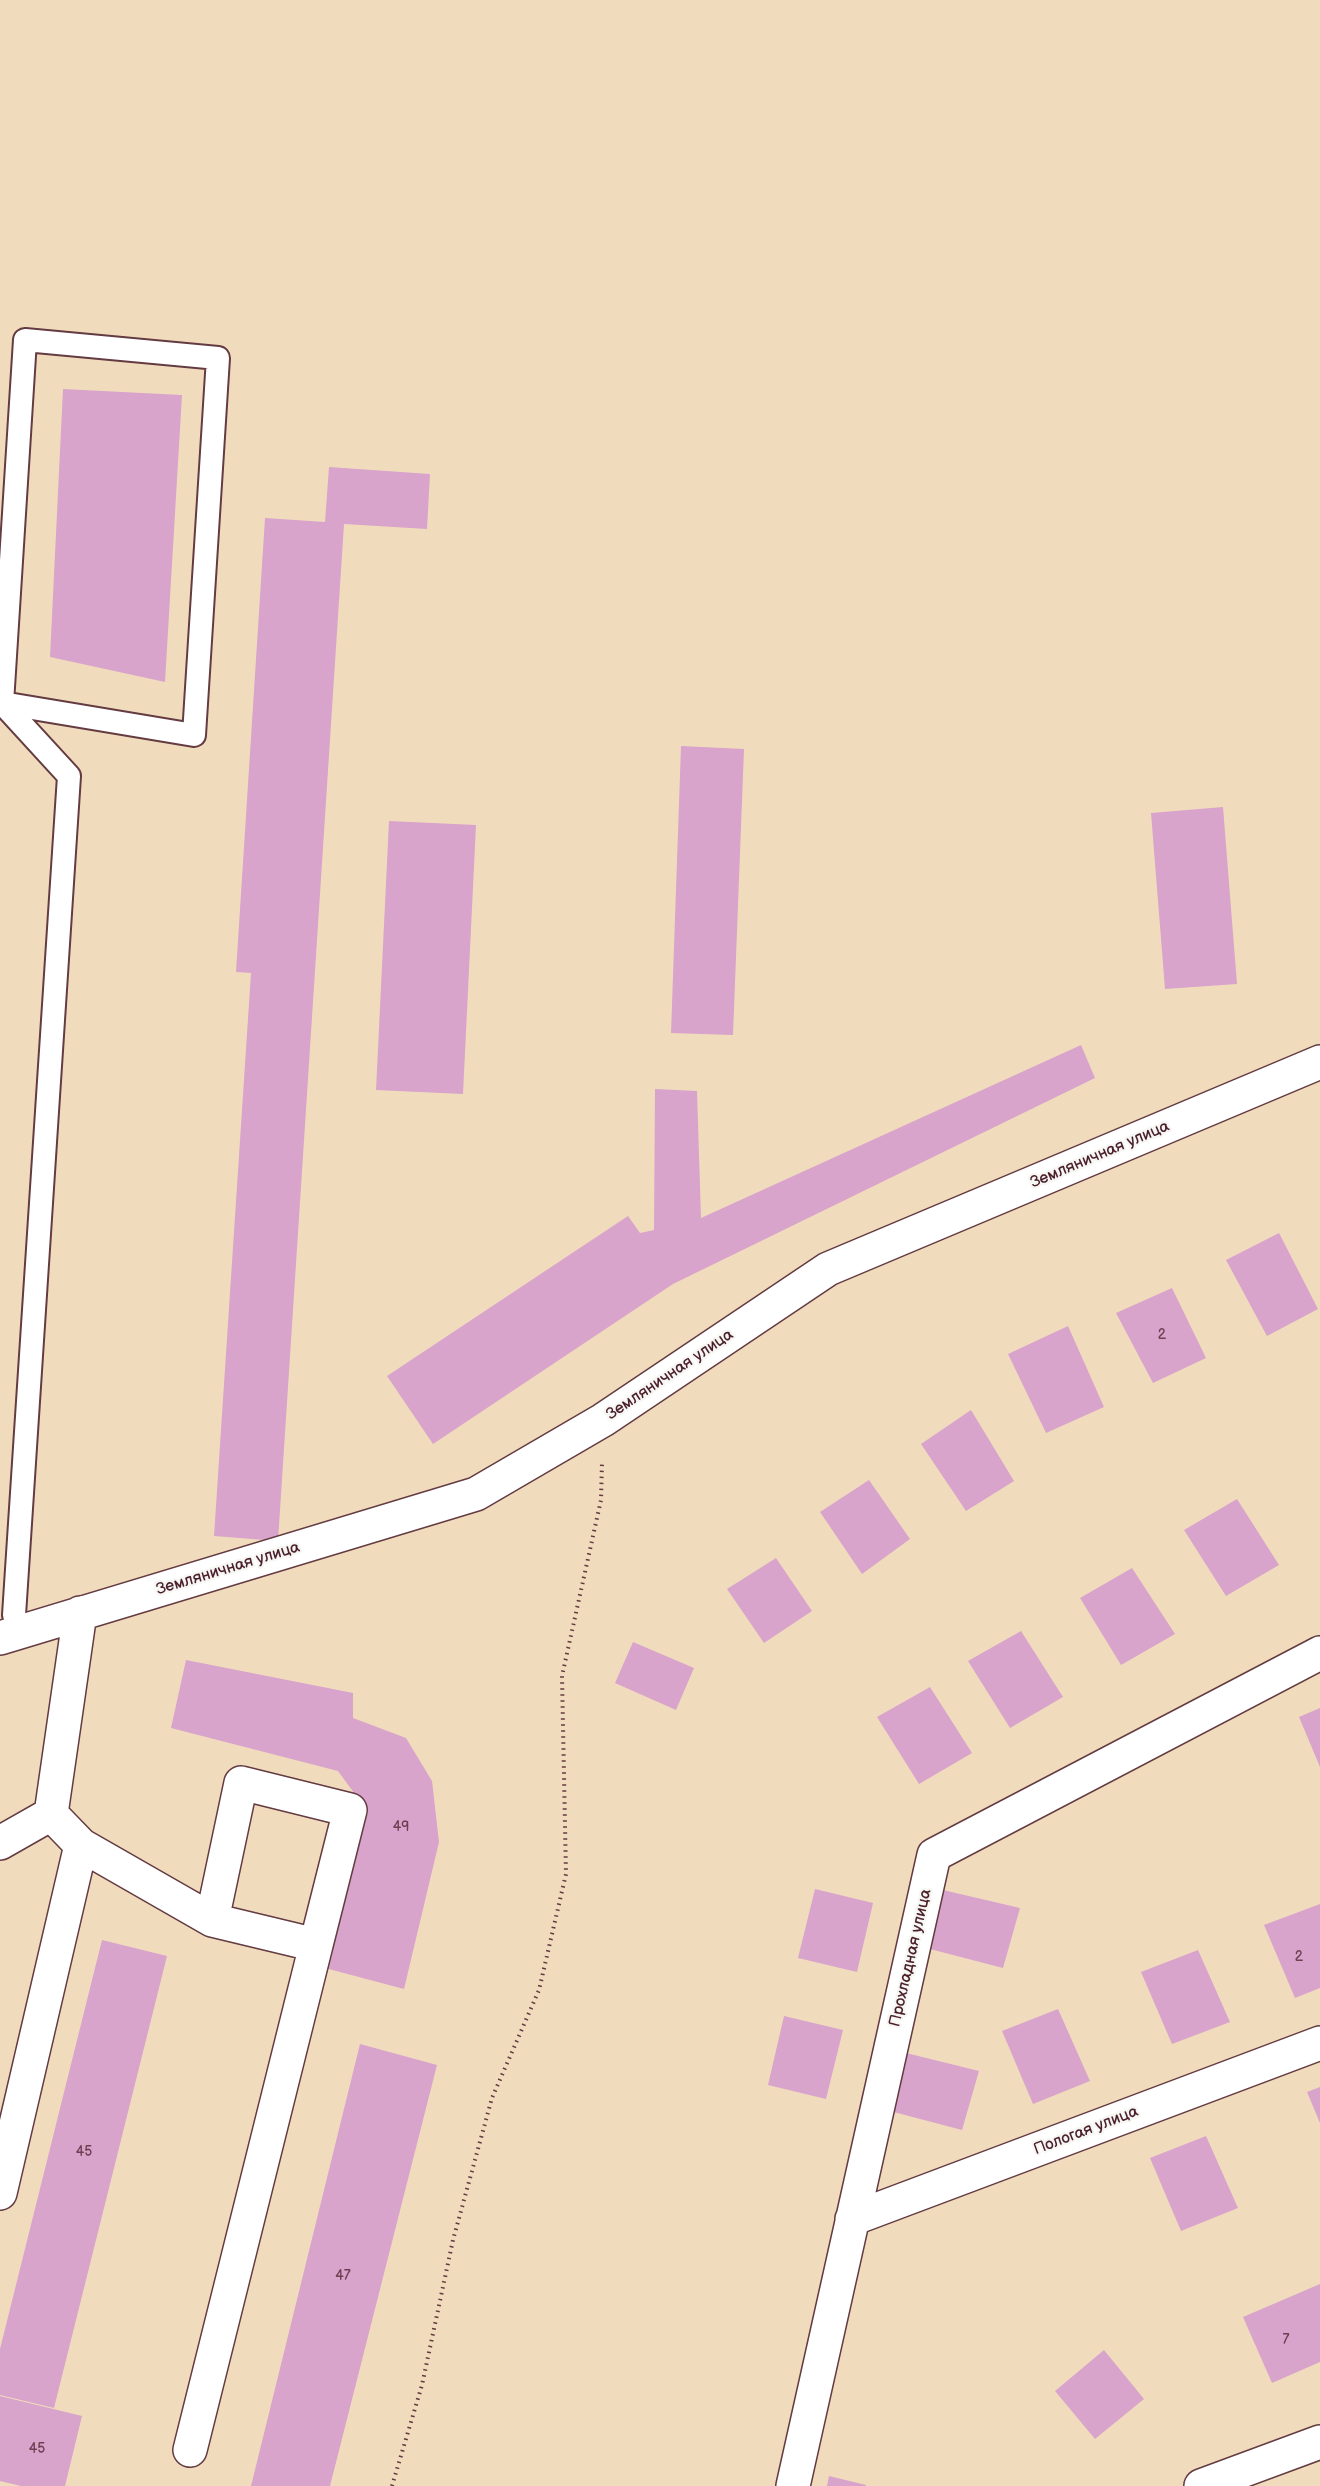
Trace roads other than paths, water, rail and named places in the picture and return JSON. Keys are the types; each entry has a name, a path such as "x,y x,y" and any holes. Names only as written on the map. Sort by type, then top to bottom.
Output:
{"street":[{"name":"Земляничная улица","path":"7,1627 81,1613 476,1494 603,1420 828,1269 1320,1063"},
{"path":"51,1814 81,1613"},
{"name":"Прохладная улица","path":"793,2486 933,1855 1320,1653"},
{"path":"190,2450 351,1810 241,1783 212,1920"},
{"path":"0,1843 51,1814"},
{"path":"51,1814 81,1845 212,1920 316,1945"},
{"path":"0,2193 81,1845"},
{"name":"Пологая улица","path":"852,2219 1320,2043"},
{"path":"1201,2486 1320,2442"}],"lane":[{"path":"2,703 194,735 218,358 25,340 2,703 69,776 7,1627"}]}
